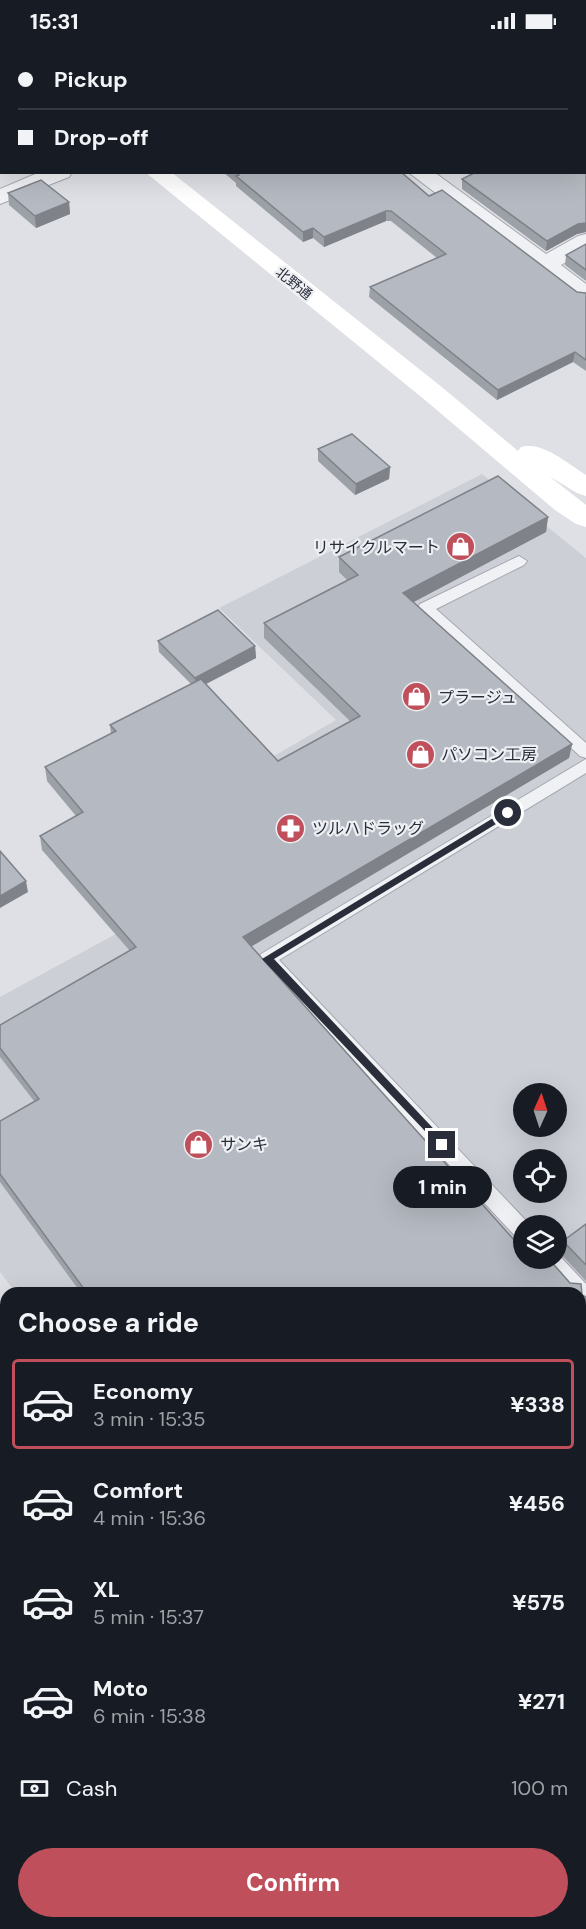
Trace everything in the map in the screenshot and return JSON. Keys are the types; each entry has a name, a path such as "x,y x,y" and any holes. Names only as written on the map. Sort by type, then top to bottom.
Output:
{"street":[{"path":"0,197 56,174"},
{"name":"北野通","path":"159,174 434,394 565,504 586,518"},
{"path":"436,176 545,265 586,295"},
{"path":"545,265 586,241"},
{"name":"北野通","path":"434,394 586,487"}],"lane":[{"path":"519,561 425,608 586,752"},
{"path":"513,1220 267,959 586,765"},
{"path":"559,1269 576,1287"}],"shaded area":[{"path":"482,474 586,558 586,1287 11,1287 0,1272 0,997 158,911 107,853 336,720 219,608"}],"building":[{"path":"403,174 429,196 442,190 577,292 586,293 586,360 575,352 498,390 370,287 446,254 391,211 386,211 324,237 313,228 303,232 236,176"},
{"path":"472,174 586,174 586,223 578,224 547,241 462,179"},
{"path":"41,180 69,202 35,216 8,193"},
{"path":"586,244 586,270 566,255"},
{"path":"352,434 390,467 356,484 318,449"},
{"path":"498,476 548,517 403,593 572,744 243,937 513,1239 513,1269 558,1269 570,1283 581,1284 581,1287 83,1287 0,1174 0,1121 39,1099 0,1048 0,1025 136,947 40,836 83,812 45,767 116,731 110,725 201,679 278,761 360,716 264,623 358,575 339,557"},
{"path":"218,610 255,646 195,678 158,641"},
{"path":"0,851 26,881 0,896"},
{"path":"586,1224 586,1265 567,1245 567,1238"}],"place":[{"name":"リサイクルマート","path":"461,547"},
{"name":"プラージュ","path":"417,697"},
{"name":"パソコン工房","path":"420,754"},
{"name":"ツルハドラッグ","path":"291,828"},
{"name":"サンキ","path":"199,1144"}],"route":[{"path":"442,1145 267,959 508,813"}]}
